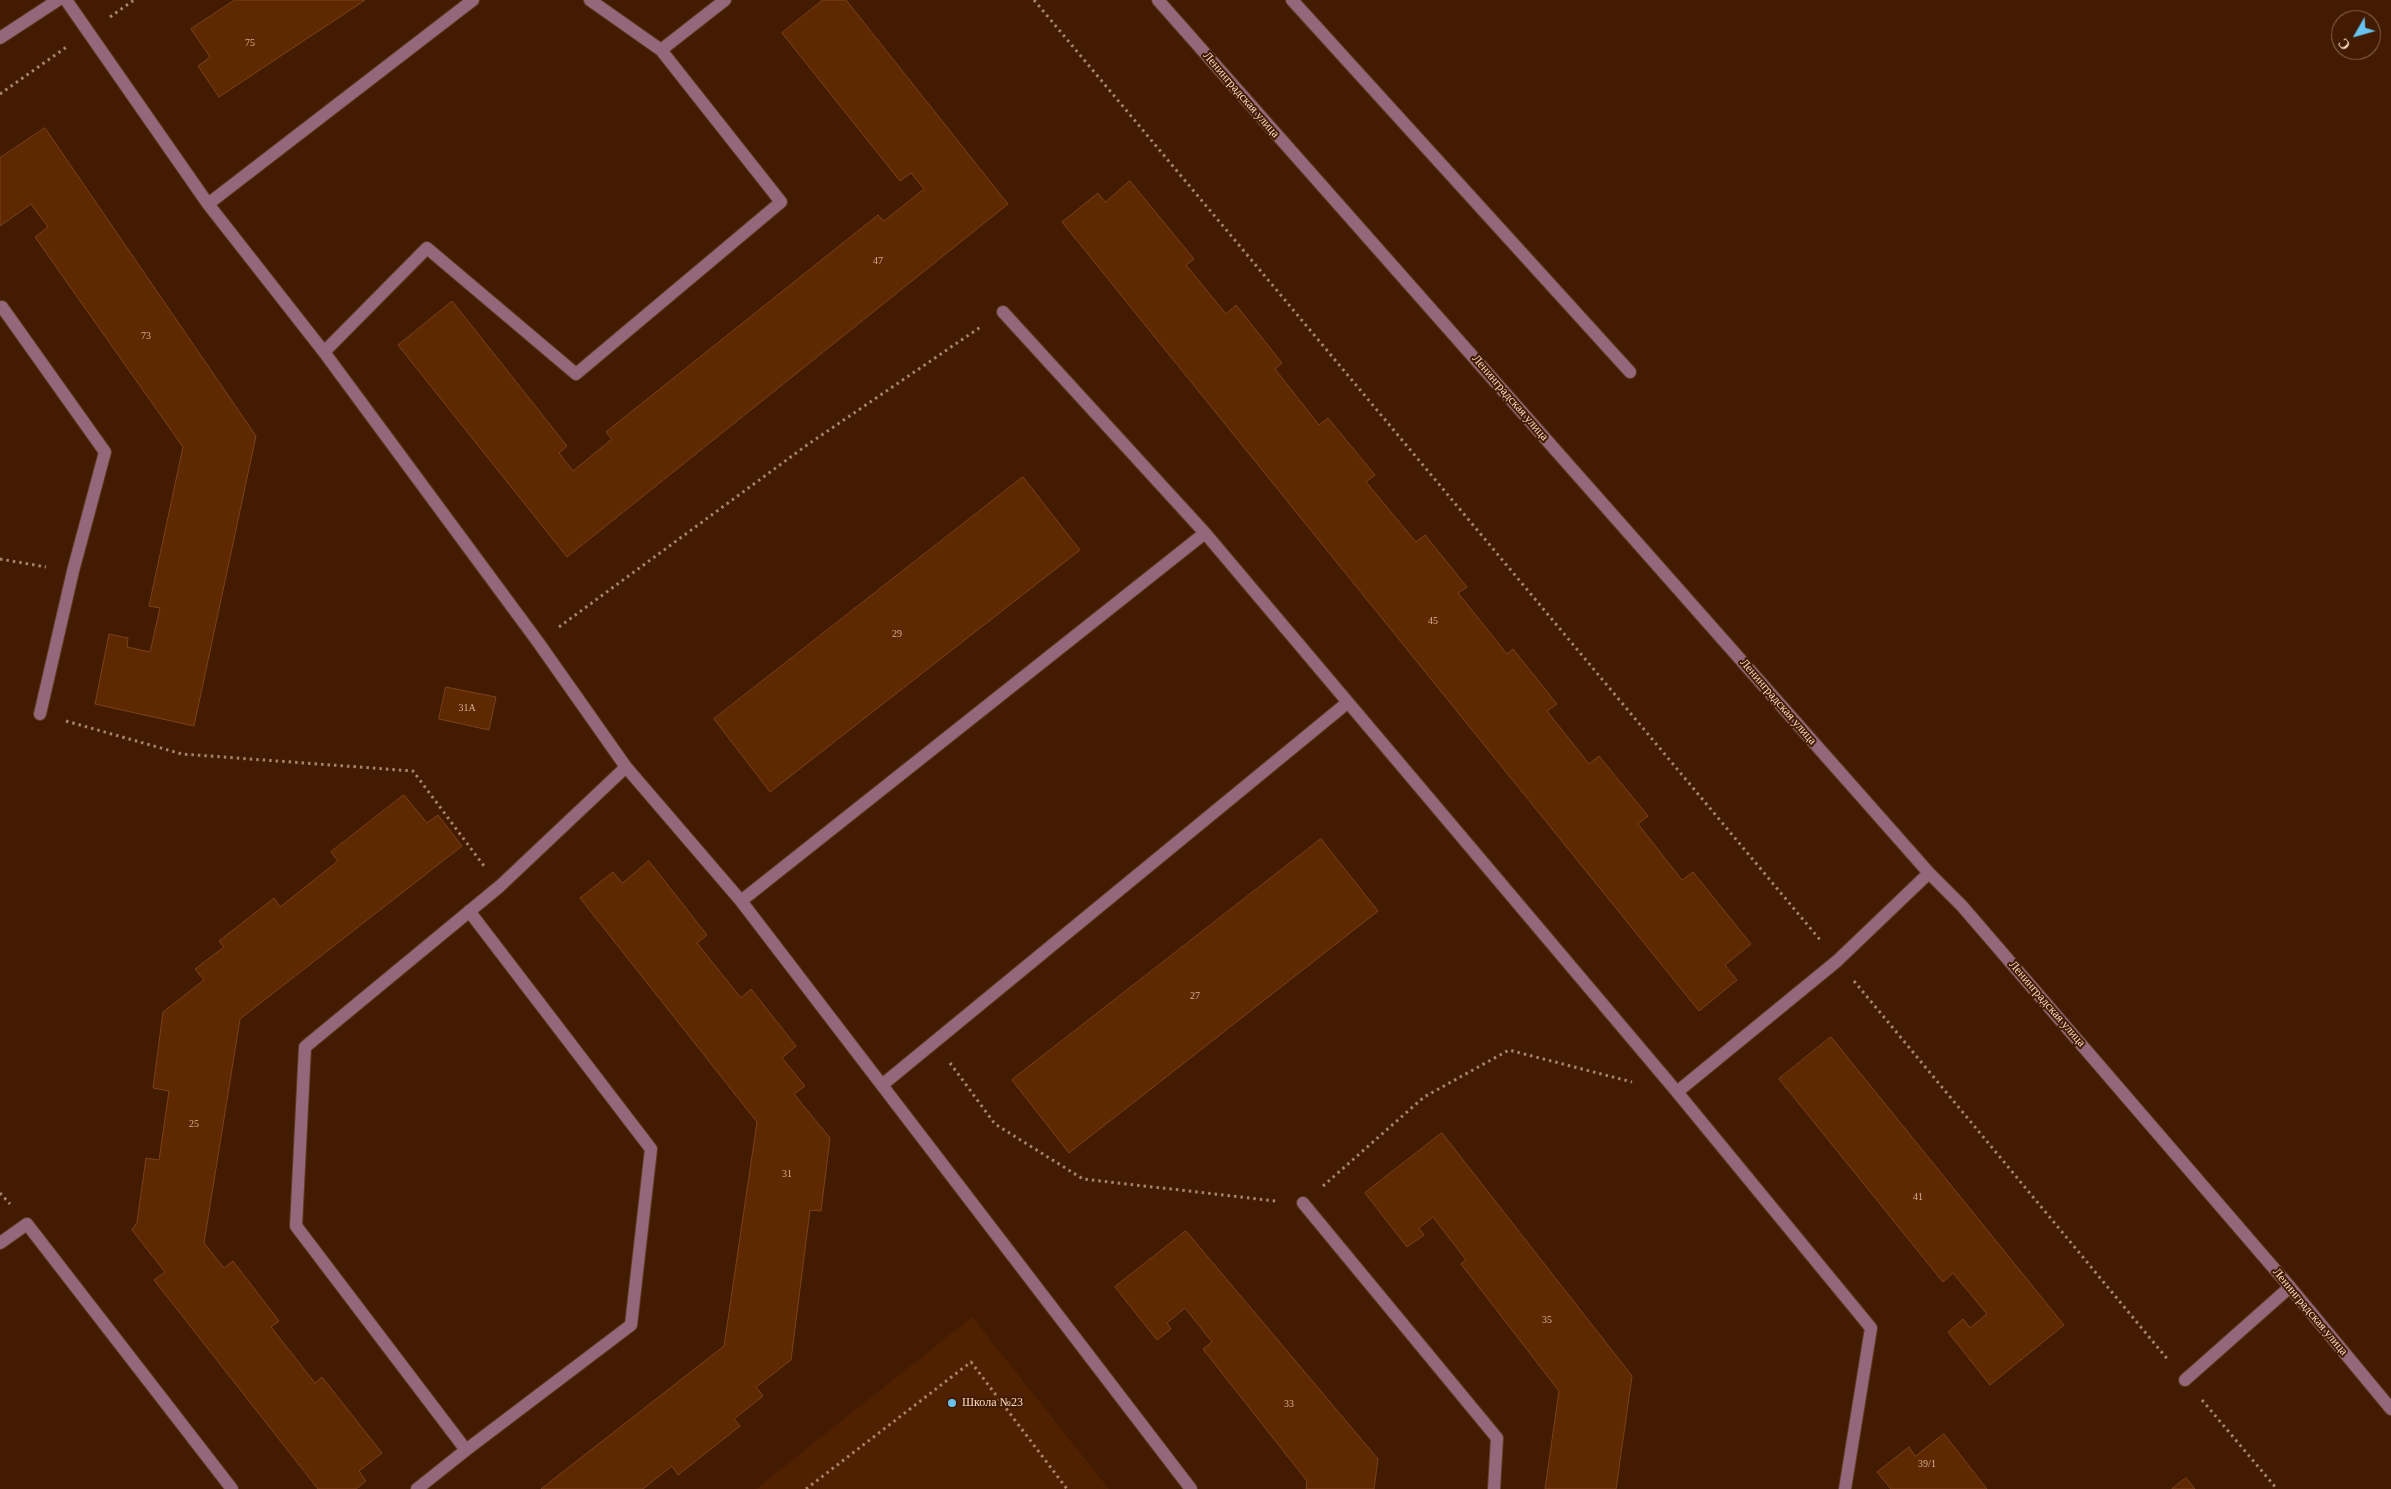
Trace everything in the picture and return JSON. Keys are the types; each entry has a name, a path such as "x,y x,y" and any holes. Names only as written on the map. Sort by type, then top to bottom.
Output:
{"street":[{"path":"0,38 58,0"},
{"path":"66,0 208,204 324,352 538,642 626,767 741,902 1191,1489"},
{"path":"208,204 473,0"},
{"path":"324,352 427,248 576,374 781,202 661,50 590,0"},
{"path":"661,50 725,0"},
{"name":"Ленинградская улица","path":"1158,0 1929,873 1962,906 2290,1287 2391,1409"},
{"path":"1292,0 1630,372"},
{"path":"0,309 2,307 105,452 73,571 40,714"},
{"path":"1003,312 1205,533 1677,1092 1871,1328 1845,1489"},
{"path":"741,902 1205,533"},
{"path":"882,1085 1347,703"},
{"path":"466,1450 296,1226 305,1047 500,886 626,767"},
{"path":"1677,1092 1837,961 1929,873"},
{"path":"417,1489 631,1325 651,1149 469,911"},
{"path":"1303,1203 1497,1438 1494,1489"},
{"path":"0,1243 27,1224 232,1489"},
{"path":"2185,1380 2290,1287"}],"path":[{"path":"1034,0 2277,1489"},
{"path":"538,642 807,445 1003,312"},
{"path":"0,559 73,571"},
{"path":"40,714 182,754 413,771 500,886"},
{"path":"934,1041 995,1124 1083,1179 1240,1198 1303,1203 1424,1097 1509,1050 1611,1078 1677,1092"},
{"path":"806,1489 971,1362 1067,1489"}],"shaded area":[{"name":"Школа №23","path":"972,1317 1109,1489 756,1489"}],"building":[{"path":"235,0 365,0 219,97 198,66 210,57 191,29"},
{"path":"823,0 846,0 1008,204 567,557 398,345 452,301 567,446 559,453 573,471 612,439 606,432 878,215 884,221 924,189 911,173 900,181 782,33"},
{"path":"45,128 256,436 194,726 95,704 109,634 128,638 127,647 150,652 160,608 149,606 183,447 35,237 48,227 31,204 0,226 0,158"},
{"path":"1130,181 1194,259 1186,265 1226,314 1236,305 1282,363 1275,369 1319,425 1328,418 1375,475 1366,482 1416,542 1425,535 1467,587 1458,593 1507,654 1513,649 1557,704 1547,711 1589,764 1599,756 1648,816 1638,824 1682,880 1693,872 1751,944 1725,965 1737,980 1699,1011 1062,222 1098,193 1105,202"},
{"path":"1023,477 1080,550 770,792 714,719"},
{"path":"446,687 496,697 489,730 439,719"},
{"path":"404,795 427,823 438,815 462,846 240,1019 204,1243 224,1268 233,1261 279,1321 271,1327 315,1383 322,1377 382,1453 359,1471 366,1481 356,1489 318,1489 154,1280 165,1272 132,1230 137,1222 146,1158 159,1160 169,1091 153,1088 163,1012 204,980 195,969 224,947 219,941 274,898 280,907 338,861 331,852"},
{"path":"1321,839 1378,911 1069,1153 1012,1080"},
{"path":"649,861 707,935 697,943 741,998 751,989 796,1046 782,1058 805,1086 794,1094 830,1138 821,1211 810,1210 791,1360 756,1387 763,1396 734,1419 740,1426 678,1475 672,1466 643,1489 541,1489 724,1346 757,1122 580,898 613,872 622,883"},
{"path":"1831,1037 2064,1325 1990,1385 1948,1332 1963,1319 1970,1328 1987,1314 1953,1273 1943,1282 1779,1079"},
{"path":"1442,1133 1632,1376 1616,1489 1545,1489 1559,1391 1461,1264 1466,1260 1433,1217 1419,1228 1424,1235 1407,1247 1365,1193"},
{"path":"1186,1231 1378,1459 1374,1489 1306,1489 1307,1481 1203,1349 1212,1342 1185,1308 1167,1323 1171,1329 1157,1340 1115,1287"},
{"path":"1944,1434 1987,1489 1891,1489 1877,1472 1909,1447 1915,1456"},
{"path":"2186,1478 2195,1489 2172,1489"}],"place":[{"name":"Школа №23","path":"952,1403"}]}
